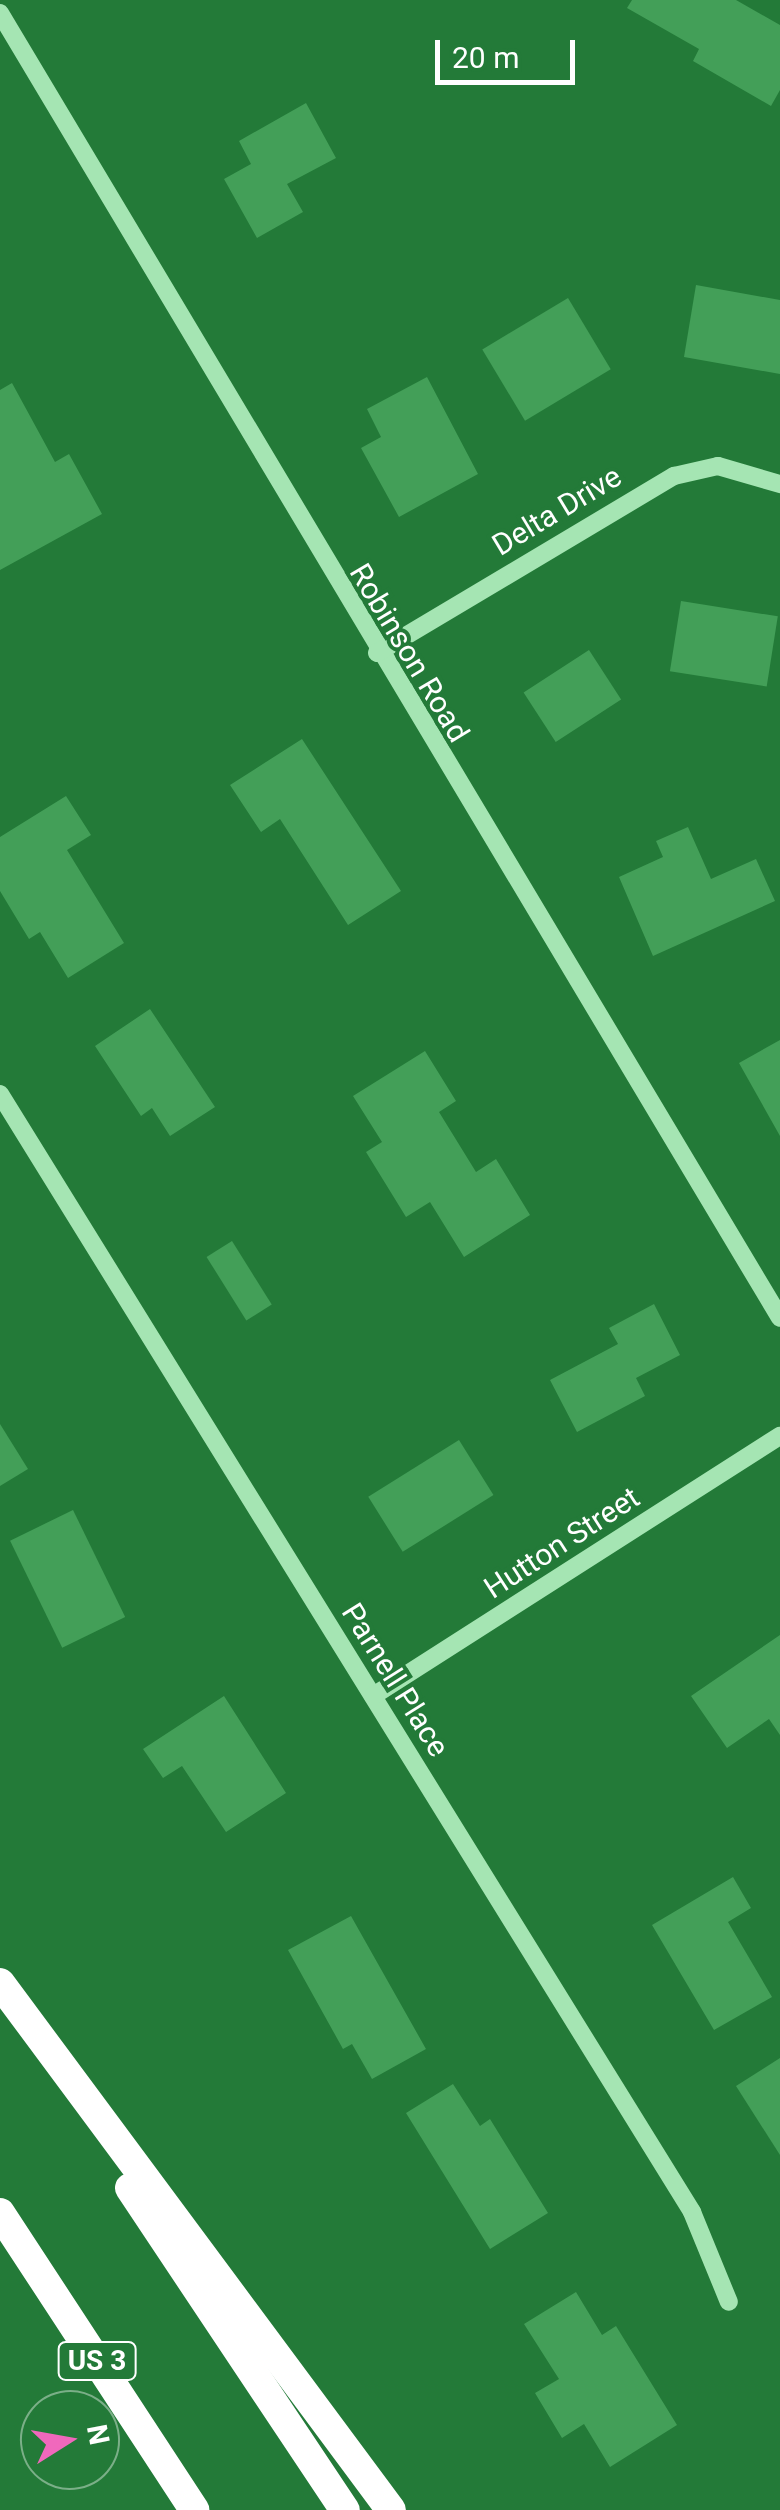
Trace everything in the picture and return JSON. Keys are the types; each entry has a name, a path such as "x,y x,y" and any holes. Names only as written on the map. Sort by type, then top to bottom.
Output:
{"highway":[{"path":"0,1983 390,2510"},
{"path":"0,1994 345,2510"},
{"name":"US 3","path":"0,2214 194,2510"}],"street":[{"name":"Robinson Road","path":"0,12 377,653 780,1318"},
{"name":"Delta Drive","path":"377,653 674,476 718,466 780,484"},
{"name":"Parnell Place","path":"0,1094 692,2212 729,2302"},
{"name":"Hutton Street","path":"373,1696 780,1436"}],"building":[{"path":"632,0 736,0 780,25 780,90 771,106 693,61 699,49 627,8"},
{"path":"306,103 336,158 287,184 303,212 257,238 224,179 251,164 239,141"},
{"path":"696,285 780,300 780,374 684,357"},
{"path":"568,298 611,369 525,421 482,350"},
{"path":"427,377 478,474 399,517 361,448 381,437 367,409"},
{"path":"12,383 55,462 69,454 102,514 0,570 0,390"},
{"path":"681,601 778,616 767,686 670,671"},
{"path":"589,650 621,699 556,742 524,692"},
{"path":"302,739 401,891 348,925 280,819 261,832 230,785"},
{"path":"66,796 91,835 67,850 124,943 68,978 40,932 29,939 0,891 0,837"},
{"path":"688,827 711,879 756,859 775,901 653,956 619,877 663,857 656,841"},
{"path":"150,1009 215,1107 170,1136 152,1108 141,1116 95,1046"},
{"path":"780,1040 780,1136 739,1063"},
{"path":"425,1051 456,1101 439,1112 476,1172 496,1159 530,1215 464,1257 430,1202 406,1217 366,1152 382,1142 353,1096"},
{"path":"232,1241 272,1305 246,1321 207,1257"},
{"path":"654,1304 680,1355 636,1378 645,1396 577,1432 550,1380 618,1344 609,1328"},
{"path":"0,1424 28,1469 0,1486"},
{"path":"459,1440 493,1495 403,1552 368,1497"},
{"path":"73,1510 125,1617 62,1648 10,1541"},
{"path":"780,1635 780,1735 769,1719 727,1748 691,1696"},
{"path":"224,1696 286,1793 226,1832 182,1766 163,1778 143,1749"},
{"path":"733,1877 751,1908 728,1922 772,1997 714,2030 652,1925"},
{"path":"351,1916 426,2049 372,2079 352,2044 343,2049 288,1950"},
{"path":"780,2058 780,2155 736,2086"},
{"path":"453,2084 480,2126 490,2119 548,2213 490,2249 406,2113"},
{"path":"576,2292 602,2335 616,2326 677,2425 610,2467 584,2424 562,2438 535,2393 559,2379 524,2324"}]}
